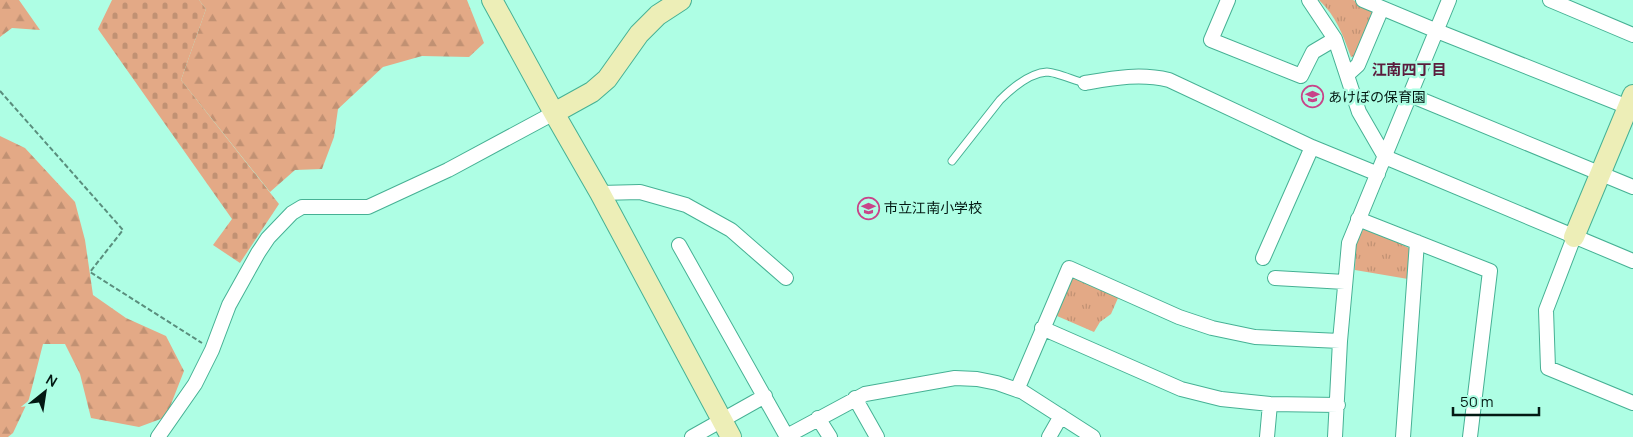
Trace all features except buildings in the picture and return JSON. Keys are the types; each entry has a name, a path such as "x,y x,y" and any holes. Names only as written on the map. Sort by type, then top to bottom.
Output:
{"street":[{"path":"492,0 600,193 726,429"},
{"path":"158,437 195,384 212,350 230,305 258,253 268,238 292,213 302,207 368,207 448,170 554,113 592,92 607,79 639,34 658,15 681,0"},
{"path":"1228,0 1211,40 1301,76 1313,52 1335,39"},
{"path":"1309,0 1335,39 1359,112 1385,158 1633,261"},
{"path":"1363,0 1436,32 1631,103 1600,173 1546,310 1548,368 1633,403"},
{"path":"1335,437 1340,341 1350,243 1358,219 1385,158 1449,0"},
{"path":"1550,0 1633,35"},
{"path":"1348,74 1358,65 1382,8"},
{"path":"1085,83 1139,76 1152,76 1169,80 1312,147 1378,174"},
{"path":"1410,96 1633,187"},
{"path":"1263,258 1312,147"},
{"path":"600,193 640,192 686,205 731,230 786,278"},
{"path":"1358,219 1490,271 1470,437"},
{"path":"1402,437 1417,242"},
{"path":"679,245 787,437 818,418 865,394 955,378 976,379 1024,392 1092,437"},
{"path":"1016,390 1069,268 1179,317 1212,328 1256,337 1340,341"},
{"path":"1275,278 1345,282"},
{"path":"1042,328 1181,389 1221,399 1270,404 1338,405"},
{"path":"692,437 726,429 765,396"},
{"path":"855,398 877,437"},
{"path":"1267,437 1270,404"},
{"path":"1049,437 1061,416"},
{"path":"818,418 830,437"}],"lane":[{"path":"952,161 1000,100 1008,91 1021,83 1038,74 1049,72 1085,83"}],"path":[{"path":"0,91 123,230 90,272 212,350"}],"green space":[{"path":"0,0 19,0 40,30 12,28 0,37"},
{"path":"112,0 199,0 206,9 181,80 279,204 240,263 213,245 232,219 98,29"},
{"path":"199,0 467,0 484,43 469,57 422,56 383,67 338,109 334,137 322,169 295,170 270,192 181,80 206,9"},
{"path":"1319,0 1353,0 1376,10 1359,55 1351,57 1334,19"},
{"path":"0,136 25,148 75,202 85,240 93,295 126,318 166,336 184,371 166,417 139,427 91,418 80,374 65,344 43,344 29,399 13,433 8,437 0,437"},
{"path":"1365,227 1411,249 1408,279 1355,270 1356,241"},
{"path":"1072,274 1118,295 1111,314 1100,322 1094,332 1057,316"}],"place":[{"name":"あけぼの保育園","path":"1312,97"},
{"name":"市立江南小学校","path":"868,208"}],"district":[{"name":"江南四丁目","path":"1409,70"}]}
